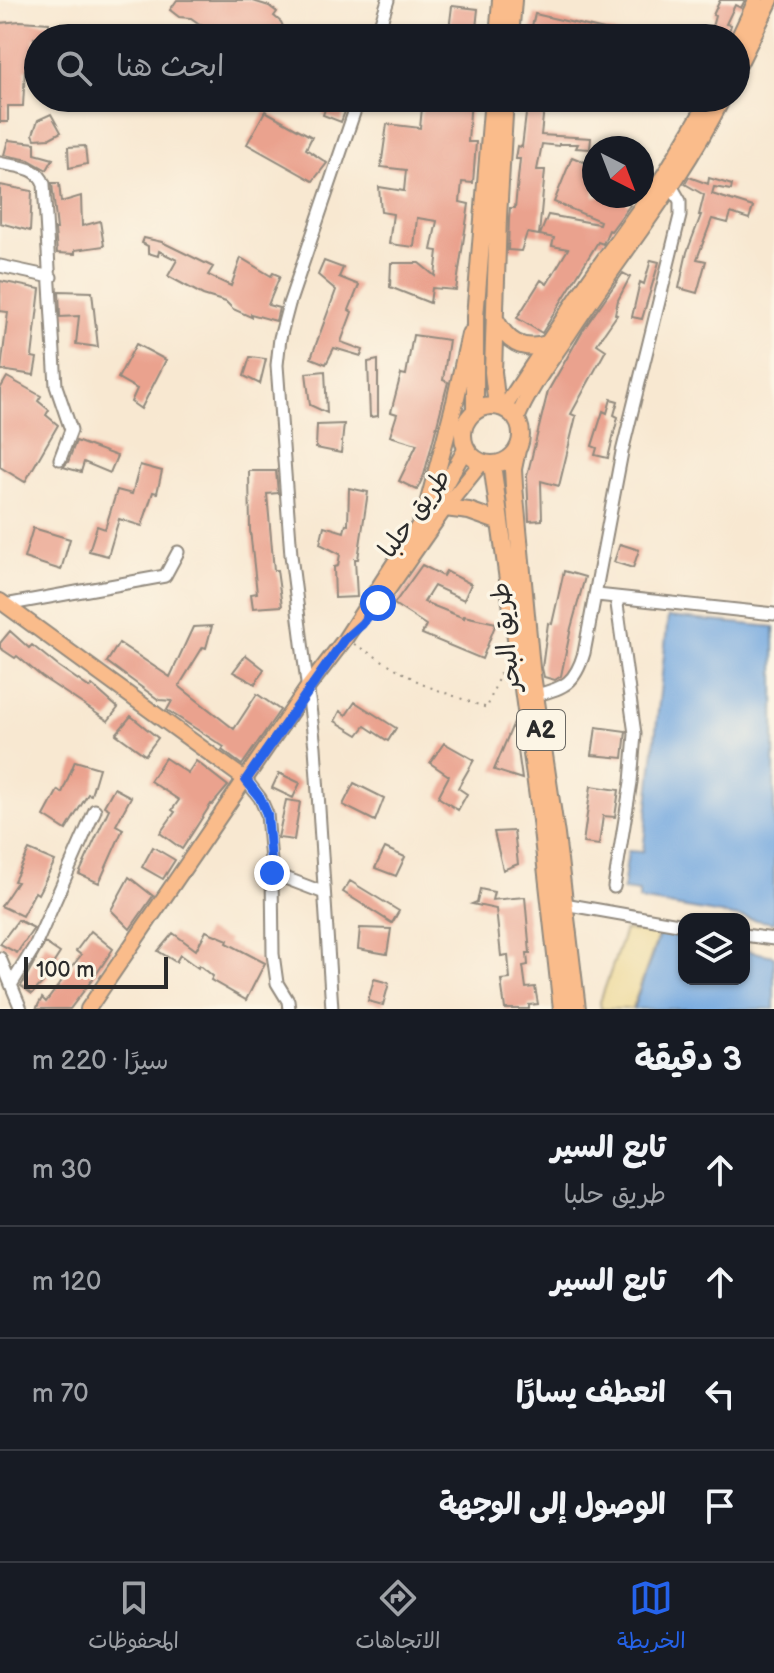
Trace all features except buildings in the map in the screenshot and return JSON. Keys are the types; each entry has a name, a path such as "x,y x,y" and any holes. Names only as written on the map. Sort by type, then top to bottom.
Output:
{"highway":[{"path":"499,24 501,0"},
{"path":"511,24 513,0"},
{"name":"A2","path":"493,112 493,372 506,411 521,429 517,450"},
{"name":"A2","path":"466,448 464,428 475,411 475,317 503,112"},
{"path":"426,512 475,317"},
{"path":"495,319 508,340 530,347 547,344"},
{"path":"475,411 486,406 506,411"},
{"path":"466,448 473,457 487,463 507,460 517,450"},
{"name":"طريق البحر","path":"517,450 513,469 526,670 562,1009"},
{"name":"طريق البحر","path":"487,463 526,670 536,695 577,1009"},
{"path":"445,508 469,511 500,522"}],"main road":[{"path":"745,24 756,0"},
{"path":"750,43 771,0"},
{"path":"698,133 705,112"},
{"path":"506,411 547,344 668,181 713,112"},
{"path":"506,411 534,386 593,284"},
{"name":"طريق حلبا","path":"345,639 466,448"},
{"name":"طريق حلبا","path":"345,639 362,624 445,508 487,463"},
{"path":"2,603 246,780"},
{"path":"88,1009 308,687 345,639"}],"street":[{"path":"380,24 388,0"},
{"path":"332,1009 322,892 315,747 291,555 277,352 289,304 354,112"},
{"path":"0,163 32,169 42,177 56,386 71,430 60,459"},
{"path":"536,695 562,688 580,668 597,595 622,452 680,216 680,201 668,181"},
{"path":"0,266 51,277"},
{"path":"2,603 165,576 178,552"},
{"path":"597,595 774,614"},
{"path":"614,887 631,782 635,734 616,597"},
{"path":"246,780 260,798 267,814 276,978 289,1009"},
{"path":"11,985 35,946 95,810"},
{"path":"272,873 322,892"},
{"path":"564,904 678,924"},
{"path":"750,936 774,939"},
{"path":"0,958 21,1009"}],"path":[{"path":"345,639 424,685 487,708 500,673 526,670"}],"sand":[{"path":"625,930 659,933 632,1009 601,1009 600,1002"}],"water":[{"path":"668,617 774,627 774,923 750,919 750,913 715,913 639,900 639,892 623,890 628,851 643,852"},
{"path":"660,933 678,937 678,985 750,985 750,951 774,956 774,1009 633,1009"}],"route":[{"path":"272,873 265,806 246,780 308,687 378,603"}]}
